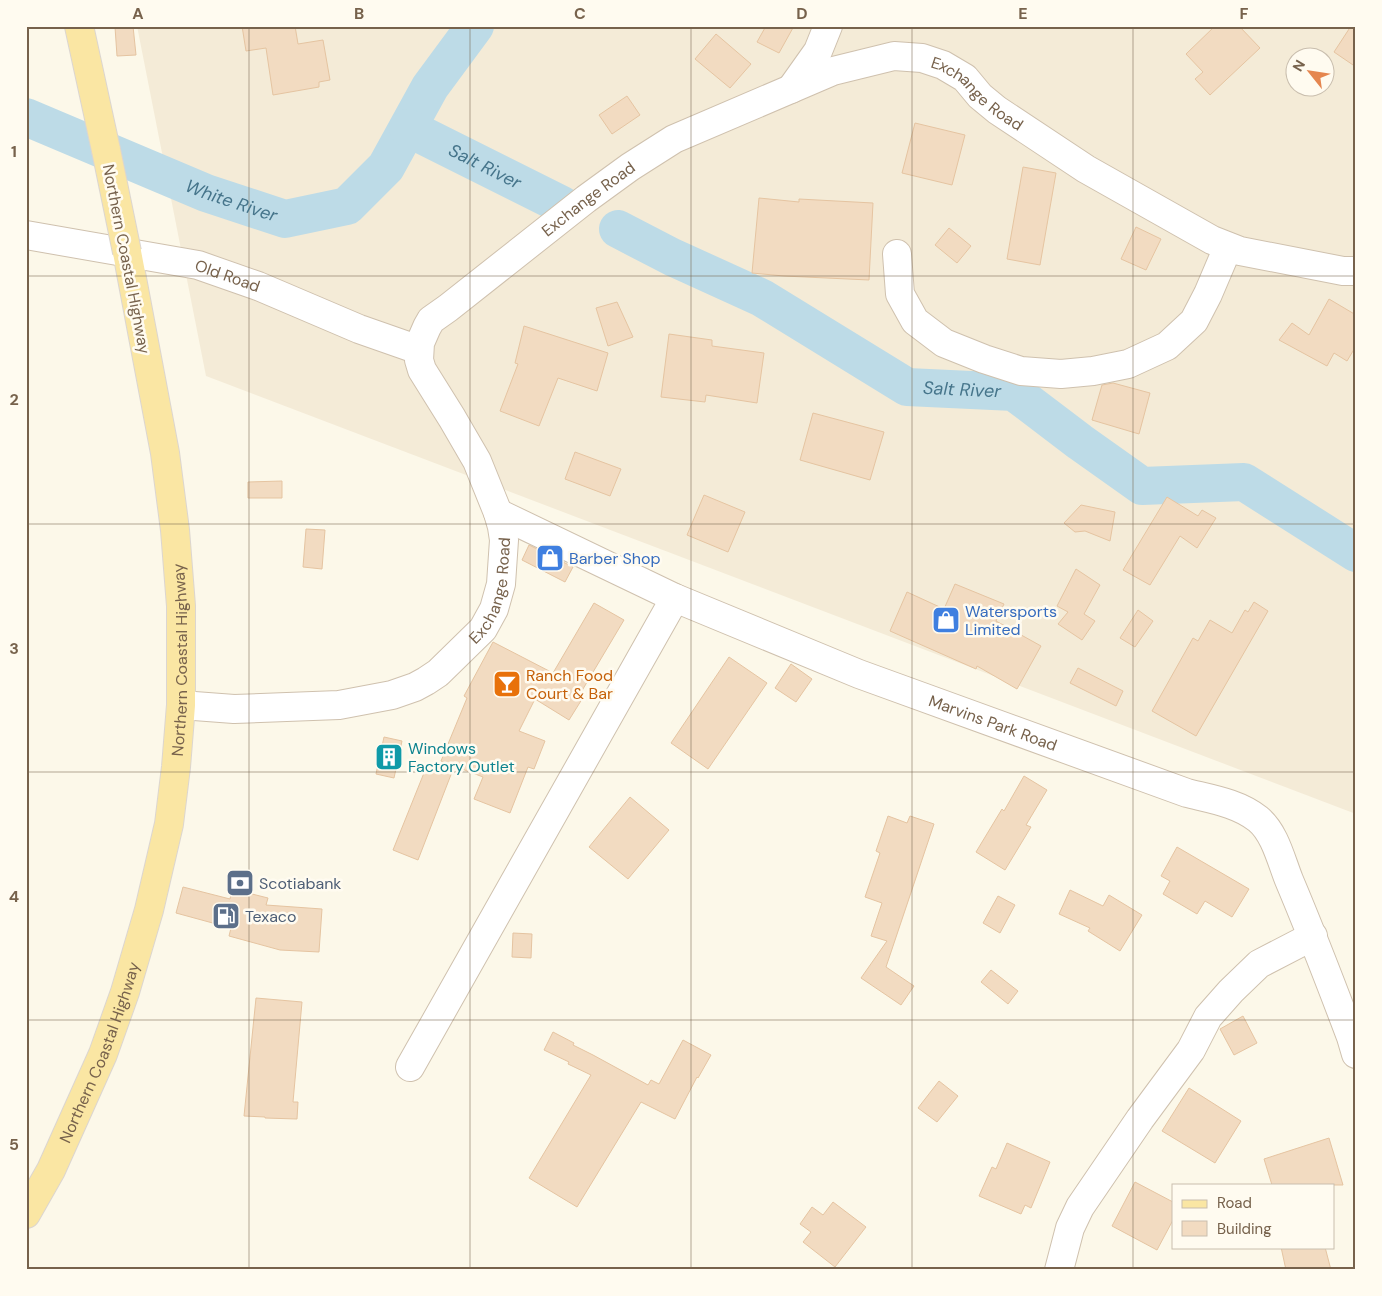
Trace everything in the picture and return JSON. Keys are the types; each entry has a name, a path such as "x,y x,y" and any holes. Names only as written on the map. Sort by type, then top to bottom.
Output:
{"main road":[{"name":"Northern Coastal Highway","path":"26,1214 51,1170 96,1070 127,985 149,910 169,824 181,705 181,606 175,530 165,453 127,252 79,26"}],"street":[{"path":"790,90 818,51 828,26"},
{"name":"Exchange Road","path":"181,705 234,709 339,705 392,695 426,681 438,673 483,629 494,609 501,584 503,533 498,513 477,461 422,370 419,360 420,343 423,334 432,320 586,199 630,167 674,139 833,71 894,56 922,58 943,65 965,78 980,96 996,110 1086,169 1212,240 1240,251 1344,271 1356,271"},
{"name":"Old Road","path":"26,235 198,265 258,286 359,329 419,350"},
{"path":"897,254 900,294 915,321 944,343 1021,371 1061,374 1092,371 1128,364 1167,346 1194,321 1228,247"},
{"name":"Marvins Park Road","path":"498,513 675,598 859,674 1186,793 1219,801 1246,812 1259,820 1268,831 1313,936 1356,1054"},
{"path":"410,1067 675,598"},
{"path":"1059,1270 1070,1228 1080,1207 1140,1119 1191,1050 1208,1017 1259,964 1313,936"}],"shaded area":[{"path":"137,26 1356,26 1356,814 206,376"}],"building":[{"path":"133,26 136,55 117,56 115,27"},
{"path":"242,26 295,26 298,44 323,40 330,80 319,82 319,87 273,95 266,48 246,51"},
{"path":"766,26 794,26 779,53 757,42"},
{"path":"1215,26 1239,26 1260,48 1210,95 1195,79 1203,72 1186,54"},
{"path":"1351,26 1356,26 1356,67 1334,52"},
{"path":"716,34 751,64 730,88 695,59"},
{"path":"627,96 640,115 612,134 599,115"},
{"path":"915,123 965,135 952,185 902,173"},
{"path":"1023,167 1056,173 1040,265 1007,259"},
{"path":"759,198 799,202 799,199 873,203 869,280 752,273"},
{"path":"1136,227 1161,239 1146,270 1121,259"},
{"path":"949,228 971,246 957,263 935,245"},
{"path":"1329,299 1356,315 1356,346 1347,361 1334,353 1327,366 1279,340 1292,323 1309,335"},
{"path":"617,302 633,337 608,346 596,308"},
{"path":"524,326 608,353 597,391 558,378 539,426 500,411 518,364 515,363"},
{"path":"669,334 712,340 712,346 764,353 757,403 706,395 705,402 661,397"},
{"path":"1113,383 1150,393 1139,434 1092,420 1102,385"},
{"path":"813,413 884,432 870,480 800,460"},
{"path":"575,452 621,469 610,496 565,479"},
{"path":"282,481 282,498 248,498 248,482"},
{"path":"704,495 745,512 728,552 687,535"},
{"path":"1167,497 1198,516 1202,510 1216,518 1197,548 1180,536 1150,585 1123,570"},
{"path":"1081,505 1115,512 1110,541 1085,531 1075,532 1064,523"},
{"path":"306,529 325,530 322,569 303,567"},
{"path":"529,545 573,567 565,582 522,560"},
{"path":"1076,569 1100,585 1084,614 1095,621 1082,640 1058,624 1068,612 1057,606"},
{"name":"Watersports Limited","path":"955,584 1004,604 996,621 1041,646 1017,689 977,666 976,669 890,631 907,592 944,609"},
{"path":"1254,602 1268,611 1196,736 1152,711 1193,638 1198,641 1210,620 1232,633 1245,610 1248,612"},
{"path":"594,603 624,620 580,694 584,696 569,720 535,699 519,731 545,741 534,769 528,767 510,813 474,799 483,777 441,761 467,698 464,696 493,642 553,673"},
{"path":"1138,610 1153,621 1135,647 1120,638"},
{"path":"729,657 767,683 708,769 671,743"},
{"path":"791,664 812,679 796,702 775,688"},
{"path":"1078,668 1123,691 1116,706 1070,683"},
{"name":"Windows Factory Outlet","path":"384,737 402,741 394,778 376,774"},
{"path":"428,763 452,772 418,860 393,850"},
{"path":"1024,776 1047,790 1026,825 1031,827 1005,870 976,852 1002,809 1004,811"},
{"path":"630,797 669,830 628,879 589,847"},
{"path":"888,816 907,823 910,816 934,824 886,967 914,986 901,1005 861,978 887,941 871,936 882,903 865,897 880,853 876,851"},
{"path":"1177,847 1249,889 1232,917 1205,901 1197,914 1163,894 1170,881 1161,876"},
{"path":"183,887 230,899 232,889 268,898 266,905 322,909 319,952 280,950 229,936 231,928 176,913"},
{"path":"1070,890 1103,906 1109,895 1142,915 1120,951 1088,931 1090,928 1059,914"},
{"path":"998,896 1015,905 1000,933 983,923"},
{"path":"513,933 532,934 531,958 512,957"},
{"path":"991,970 1018,991 1008,1004 981,982"},
{"path":"256,998 302,1002 293,1102 298,1102 297,1119 244,1116"},
{"path":"1243,1016 1257,1043 1234,1055 1220,1029"},
{"path":"553,1032 574,1043 573,1045 648,1085 651,1080 659,1084 683,1040 711,1055 675,1119 641,1102 577,1207 529,1178 591,1075 544,1050"},
{"path":"939,1081 958,1096 937,1122 918,1108"},
{"path":"1189,1088 1241,1121 1215,1163 1162,1131"},
{"path":"1329,1138 1343,1185 1272,1184 1264,1159"},
{"path":"1007,1143 1050,1162 1031,1208 1025,1205 1021,1214 979,1196 992,1167 996,1169"},
{"path":"1135,1182 1172,1201 1172,1222 1157,1250 1112,1226"},
{"path":"833,1202 866,1227 835,1267 803,1242 811,1232 800,1224 812,1207 823,1215"},
{"path":"1281,1248 1325,1248 1331,1270 1286,1270"}],"waterway":[{"name":"White River","path":"26,117 206,193 285,219 347,206 386,167 430,87 475,26"},
{"name":"Salt River","path":"408,128 562,205"},
{"name":"Salt River","path":"618,229 672,257 762,298 907,387 1014,392 1142,486 1244,482 1356,553"}],"place":[{"name":"Barber Shop","path":"550,558"},
{"name":"Watersports Limited","path":"946,620"},
{"name":"Ranch Food Court & Bar","path":"507,684"},
{"name":"Windows Factory Outlet","path":"389,757"},
{"name":"Scotiabank","path":"240,883"},
{"name":"Texaco","path":"226,916"}]}
